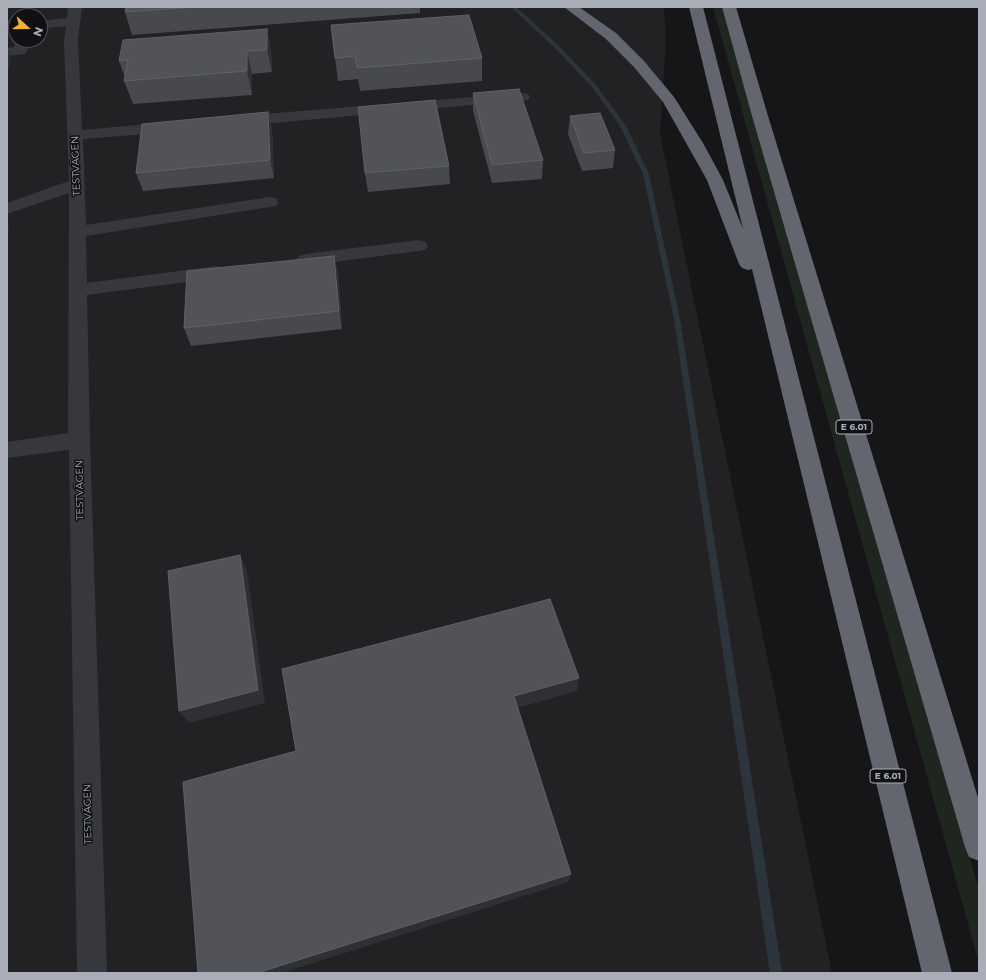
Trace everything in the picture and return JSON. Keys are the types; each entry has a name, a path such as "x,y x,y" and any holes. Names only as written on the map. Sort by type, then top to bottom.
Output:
{"highway":[{"path":"571,7 611,36 639,64 669,100 715,180 745,254 839,578"},
{"name":"E 6.01","path":"696,7 937,973"},
{"name":"E 6.01","path":"729,7 760,116 979,847"}],"street":[{"path":"48,22 75,14"},
{"name":"TESTVÄGEN","path":"75,14 71,40 77,184 79,440 92,973"},
{"path":"7,52 20,51 21,48"},
{"path":"224,122 523,97"},
{"path":"75,134 185,125"},
{"path":"7,209 77,184"},
{"path":"77,232 270,202"},
{"path":"292,262 418,246"},
{"path":"78,290 236,269"},
{"path":"7,450 79,440"}],"shaded area":[{"path":"7,7 664,7 666,40 660,134 832,973 7,973"},
{"path":"713,7 724,7 741,62 979,890 979,963"}],"building":[{"path":"126,7 197,7 125,12"},
{"path":"469,15 482,58 357,68 355,56 335,58 331,25"},
{"path":"267,29 267,50 247,51 247,71 124,81 128,60 119,61 123,40"},
{"path":"519,89 543,160 492,165 473,93"},
{"path":"435,100 449,166 365,173 358,107"},
{"path":"268,112 270,160 136,173 142,124"},
{"path":"600,113 615,150 584,153 570,116"},
{"path":"334,256 339,311 184,328 187,271"},
{"path":"240,555 258,690 179,711 168,571"},
{"path":"550,599 579,678 514,696 571,874 257,973 198,973 183,782 296,751 282,669"}],"waterway":[{"path":"513,7 557,47 594,86 623,126 646,174 677,319 776,973"}]}
